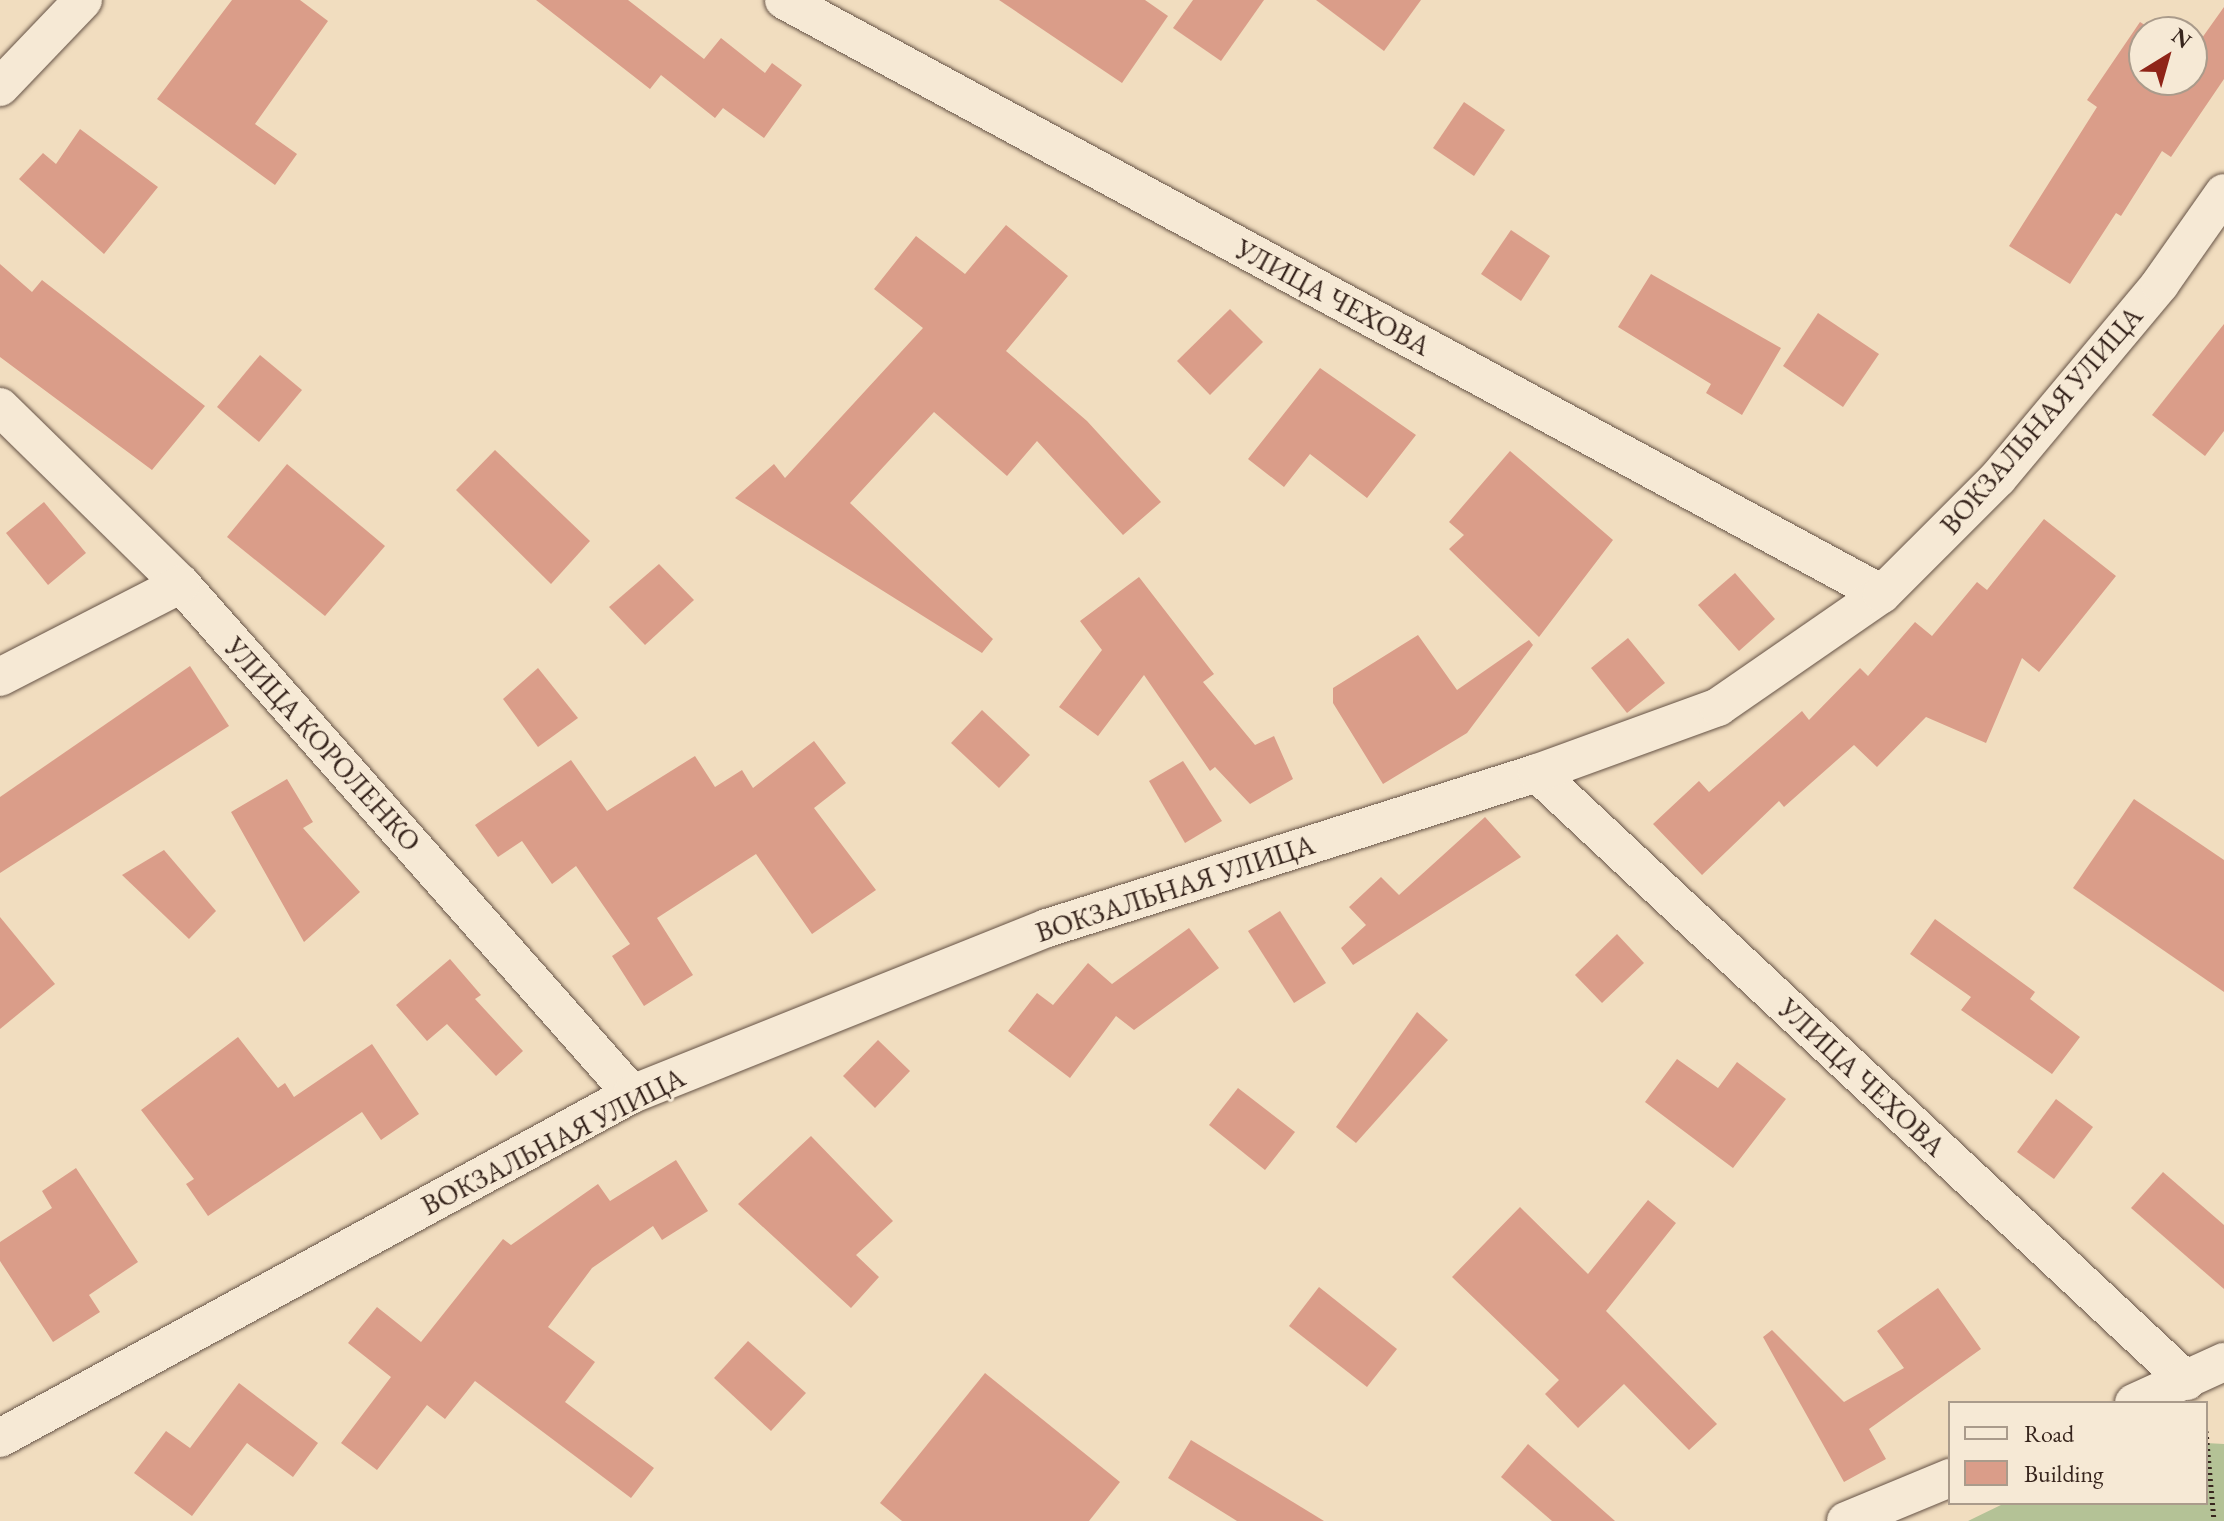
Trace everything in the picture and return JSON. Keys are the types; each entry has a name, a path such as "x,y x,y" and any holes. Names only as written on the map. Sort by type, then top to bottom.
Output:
{"street":[{"path":"0,87 83,0"},
{"name":"УЛИЦА ЧЕХОВА","path":"784,0 1882,594"},
{"name":"ВОКЗАЛЬНАЯ УЛИЦА","path":"0,1438 632,1094 1047,928 1537,773 1718,707 1882,594 1998,478 2160,284 2224,193"},
{"name":"УЛИЦА КОРОЛЕНКО","path":"0,407 181,584 632,1094"},
{"path":"0,677 181,584"},
{"name":"УЛИЦА ЧЕХОВА","path":"1537,773 2187,1381"},
{"path":"2139,1401 2224,1362"},
{"path":"1846,1521 1948,1479"}],"path":[{"path":"2208,1454 2214,1521"}],"green space":[{"path":"2208,1443 2224,1444 2224,1521 1968,1521 2001,1505 2208,1505"}],"building":[{"path":"232,0 300,0 328,21 255,124 297,154 275,185 157,99"},
{"path":"536,0 628,0 704,59 721,38 765,73 772,63 802,85 764,138 723,108 715,118 661,75 650,89"},
{"path":"999,0 1145,0 1168,16 1122,83"},
{"path":"1193,0 1264,0 1221,61 1173,28"},
{"path":"1316,0 1421,0 1384,51"},
{"path":"2224,7 2224,79 2171,157 2162,151 2121,216 2116,213 2070,284 2009,246 2097,107 2087,100 2128,40 2128,96 2208,96 2208,30"},
{"path":"1464,102 1505,130 1474,176 1433,148"},
{"path":"80,129 158,187 104,254 19,179 43,153 56,164"},
{"path":"1006,225 1068,276 1006,351 1087,421 1161,502 1123,535 1037,441 1007,476 934,412 850,503 993,639 982,653 735,498 774,464 785,478 923,328 874,289 916,236 965,274"},
{"path":"1511,230 1550,256 1521,301 1481,274"},
{"path":"0,264 32,292 42,280 205,406 152,470 0,357"},
{"path":"1651,274 1781,348 1742,415 1706,393 1711,384 1618,327"},
{"path":"1230,309 1263,342 1210,395 1177,361"},
{"path":"1818,313 1879,354 1843,407 1783,366"},
{"path":"2224,324 2224,431 2205,456 2152,415"},
{"path":"260,355 302,390 259,442 217,407"},
{"path":"1320,368 1416,435 1367,498 1310,454 1284,487 1248,459"},
{"path":"495,450 590,541 551,584 456,490"},
{"path":"1510,451 1613,540 1539,637 1449,549 1464,535 1449,522"},
{"path":"287,464 385,546 325,616 227,537"},
{"path":"44,502 86,553 48,585 6,533"},
{"path":"2044,519 2116,576 2039,672 2022,658 1986,743 1926,717 1877,767 1854,745 1784,807 1779,801 1702,875 1653,824 1699,781 1709,792 1802,711 1809,720 1860,668 1868,676 1915,622 1932,636 1977,582 1987,590"},
{"path":"659,564 694,600 645,645 609,607"},
{"path":"1735,573 1775,619 1739,651 1698,605"},
{"path":"1139,577 1214,674 1203,682 1255,745 1274,736 1293,779 1250,804 1215,767 1210,771 1144,675 1098,736 1059,707 1102,650 1080,621"},
{"path":"1418,635 1457,690 1529,640 1533,645 1467,733 1383,784 1333,703 1333,688"},
{"path":"1628,638 1665,683 1627,713 1591,668"},
{"path":"190,666 229,726 0,873 0,797"},
{"path":"538,668 578,718 538,747 503,699"},
{"path":"982,710 1030,755 999,788 951,743"},
{"path":"814,741 846,783 814,808 876,890 812,934 756,854 657,918 693,975 644,1006 612,956 630,944 576,866 552,884 522,841 498,857 475,825 571,760 607,811 695,756 715,787 742,770 753,788"},
{"path":"1183,761 1222,821 1185,843 1149,781"},
{"path":"287,779 313,822 303,828 360,892 304,942 231,812"},
{"path":"2134,799 2224,860 2224,992 2073,888"},
{"path":"1485,817 1521,857 1353,965 1341,948 1366,925 1349,907 1381,877 1399,895"},
{"path":"164,850 216,911 189,939 122,875"},
{"path":"1280,911 1326,983 1294,1003 1248,931"},
{"path":"0,917 55,984 0,1029"},
{"path":"1935,919 2035,992 2030,999 2080,1037 2052,1074 1961,1010 1971,997 1910,954"},
{"path":"1189,928 1219,968 1134,1030 1116,1016 1070,1078 1008,1031 1037,993 1053,1005 1088,963 1112,984"},
{"path":"1617,934 1644,963 1602,1003 1575,975"},
{"path":"450,959 481,995 475,999 523,1051 496,1076 447,1024 427,1041 396,1005"},
{"path":"1417,1012 1448,1040 1356,1143 1336,1127"},
{"path":"238,1037 278,1088 285,1083 294,1097 372,1044 419,1114 381,1140 362,1112 208,1216 186,1184 194,1179 141,1110"},
{"path":"878,1040 910,1071 875,1108 843,1076"},
{"path":"1677,1059 1718,1088 1737,1062 1786,1099 1733,1168 1645,1102"},
{"path":"1238,1088 1295,1132 1265,1170 1209,1125"},
{"path":"2056,1099 2093,1127 2054,1179 2017,1152"},
{"path":"811,1136 893,1221 856,1255 879,1277 851,1308 738,1204"},
{"path":"676,1160 708,1211 662,1240 653,1226 592,1268 548,1327 595,1362 565,1402 654,1468 631,1498 475,1381 445,1419 427,1405 377,1470 341,1443 391,1377 348,1343 377,1307 421,1342 503,1239 511,1245 598,1184 610,1201"},
{"path":"76,1168 138,1262 89,1295 100,1312 53,1342 0,1261 0,1242 52,1208 42,1191"},
{"path":"2163,1172 2224,1225 2224,1289 2131,1208"},
{"path":"1648,1200 1676,1223 1606,1311 1717,1424 1689,1450 1624,1384 1578,1428 1545,1394 1559,1380 1452,1277 1520,1207 1588,1274"},
{"path":"1319,1287 1397,1349 1367,1387 1289,1326"},
{"path":"1938,1288 1981,1349 1869,1429 1886,1459 1844,1482 1763,1337 1772,1330 1844,1402 1904,1368 1877,1331"},
{"path":"748,1341 806,1393 771,1431 714,1378"},
{"path":"985,1373 1120,1482 1089,1521 902,1521 880,1503"},
{"path":"239,1383 318,1443 293,1477 247,1443 192,1516 134,1473 166,1431 190,1448"},
{"path":"1191,1440 1324,1521 1237,1521 1168,1478"},
{"path":"1528,1444 1615,1521 1552,1521 1501,1477"}]}
